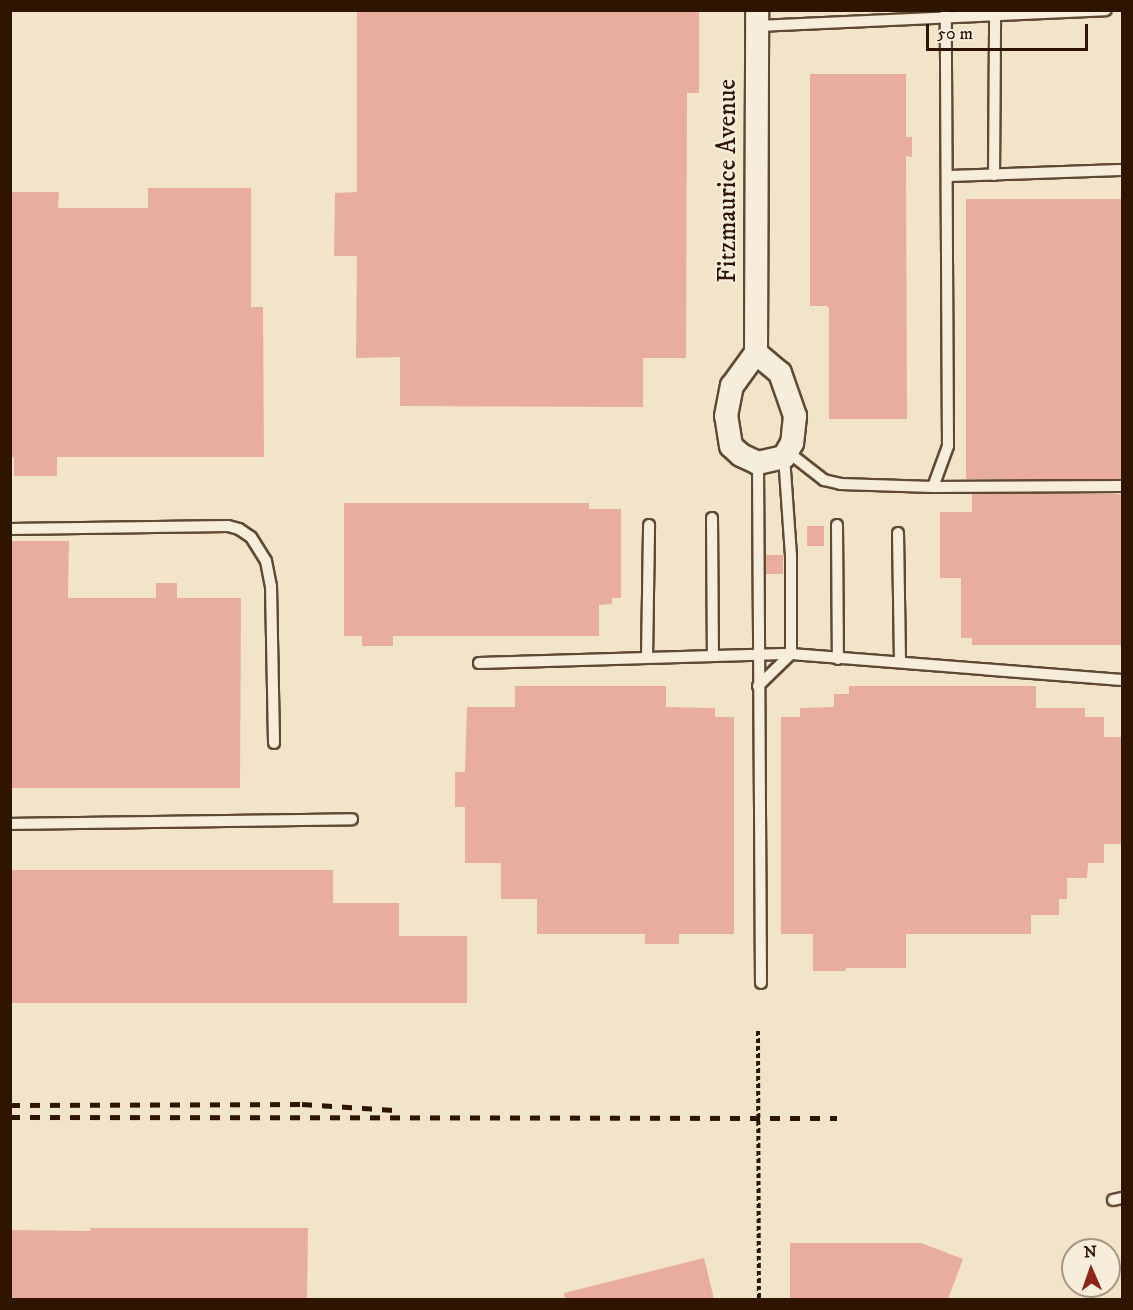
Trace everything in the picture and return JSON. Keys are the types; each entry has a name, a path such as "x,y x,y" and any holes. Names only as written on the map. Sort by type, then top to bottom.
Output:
{"street":[{"name":"Fitzmaurice Avenue","path":"756,353 757,18"},
{"path":"756,353 780,373 791,399 795,416 786,454 758,463 741,455 732,446 726,416 732,386 756,353"}],"lane":[{"path":"757,18 995,15 1106,10"},
{"path":"933,487 948,446 946,14"},
{"path":"994,175 995,15"},
{"path":"948,176 1122,170"},
{"path":"786,454 824,480 834,483 933,487 1122,486"},
{"path":"758,686 791,654 791,556 786,454"},
{"path":"758,463 757,655 761,983"},
{"path":"712,518 713,656"},
{"path":"646,658 649,525"},
{"path":"837,525 838,659"},
{"path":"10,529 228,526 239,529 251,537 266,561 271,586 274,743"},
{"path":"898,533 900,662"},
{"path":"478,663 791,654 1122,680"},
{"path":"10,824 352,819"}],"path":[{"path":"758,1031 759,1299"}],"building":[{"path":"357,10 699,10 699,93 687,93 686,358 643,358 643,407 400,406 400,357 356,358 357,256 334,256 335,193 357,192"},
{"path":"810,74 906,74 906,137 912,137 912,157 906,156 907,419 829,419 829,309 827,306 810,306"},
{"path":"148,188 251,188 251,307 263,307 264,457 57,457 57,476 14,476 14,457 10,457 10,192 59,192 58,208 148,208"},
{"path":"966,199 1122,199 1122,479 966,479"},
{"path":"972,494 1122,494 1122,645 972,645 972,638 961,638 961,578 940,578 940,512 972,512"},
{"path":"344,503 589,503 589,509 621,509 621,598 612,598 612,604 599,605 599,636 393,636 393,646 362,646 362,636 344,636"},
{"path":"807,526 824,526 824,546 807,546"},
{"path":"10,541 69,541 68,598 156,598 156,583 177,583 177,598 241,598 240,788 10,788"},
{"path":"766,555 783,555 783,574 766,574"},
{"path":"515,686 666,686 666,707 715,708 715,717 734,717 734,934 679,934 679,944 645,944 645,934 537,934 537,899 501,899 501,863 465,863 465,807 455,807 455,772 465,772 467,707 515,707"},
{"path":"849,686 1036,686 1036,708 1085,708 1085,717 1104,717 1104,737 1122,737 1122,844 1104,844 1104,863 1088,863 1087,878 1067,878 1067,899 1059,899 1059,915 1031,915 1031,934 906,934 906,968 846,968 845,971 813,971 813,934 781,934 781,717 800,717 800,708 834,707 834,694 849,694"},
{"path":"10,870 333,870 333,903 399,903 399,936 467,936 467,1003 10,1003"},
{"path":"90,1228 308,1228 307,1299 10,1299 10,1230 91,1231"},
{"path":"790,1243 921,1243 963,1259 948,1299 790,1299"},
{"path":"704,1258 714,1299 565,1299 564,1293"}],"railway":[{"path":"10,1105 302,1104 394,1110"},
{"path":"10,1117 837,1118"}]}
